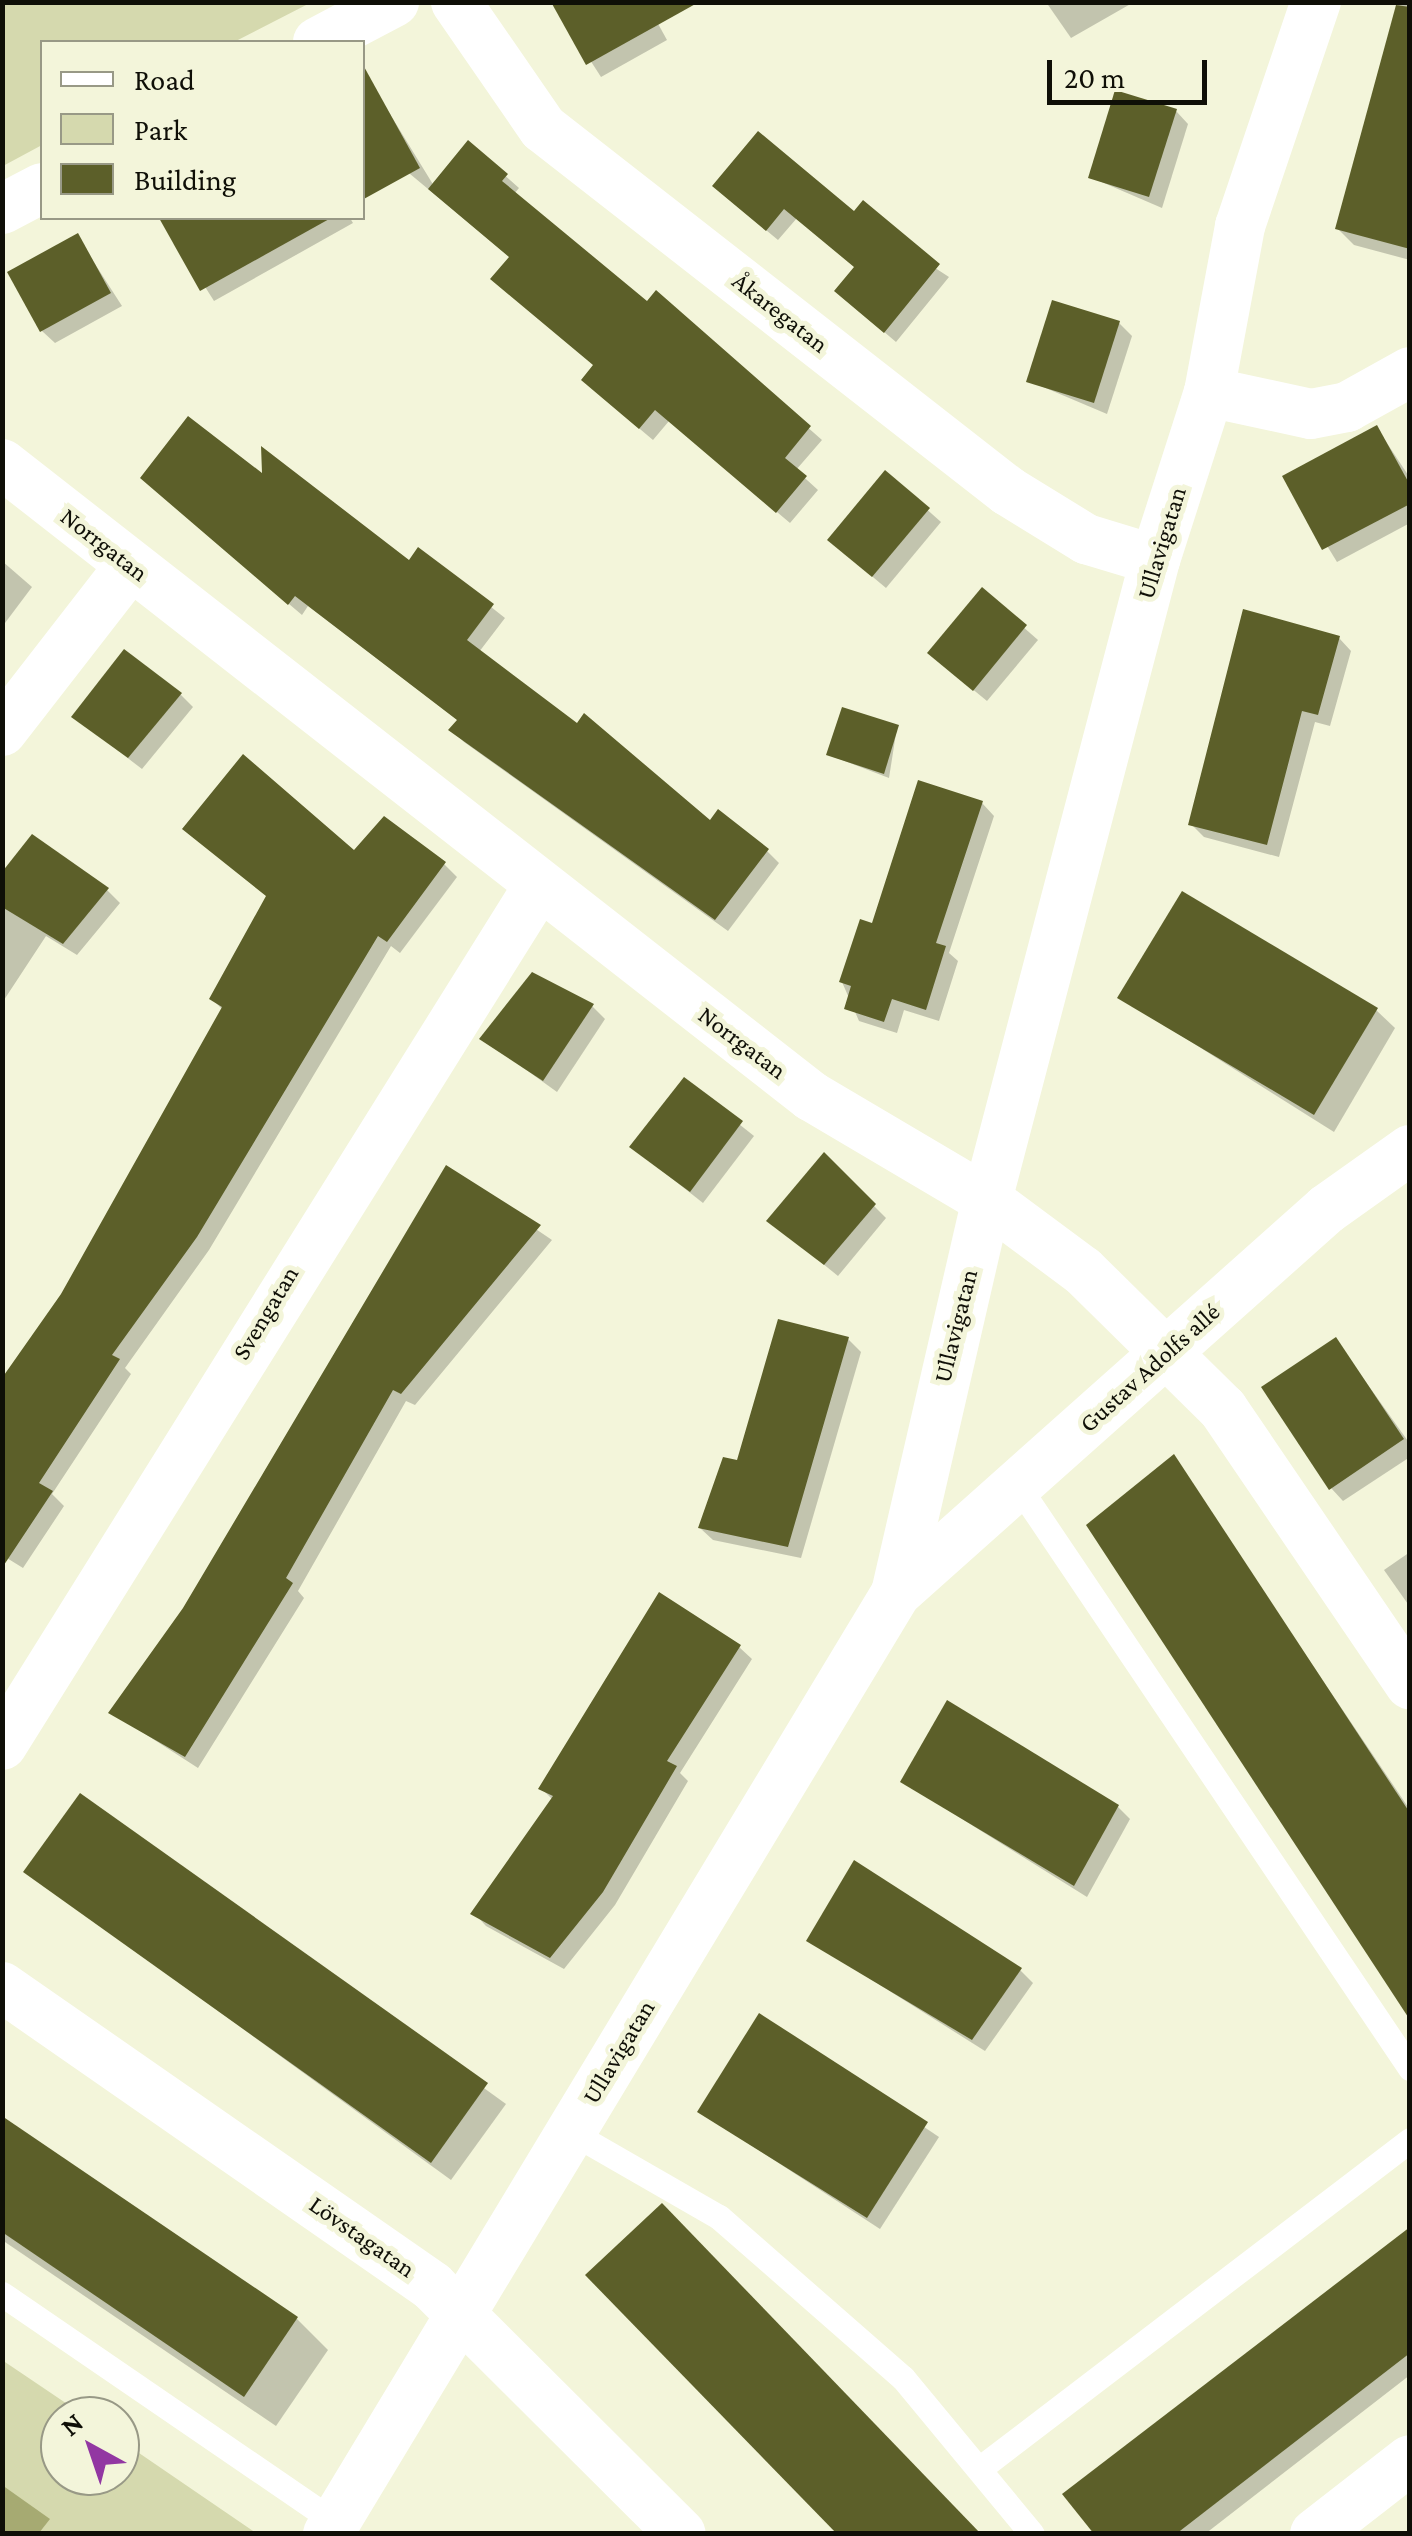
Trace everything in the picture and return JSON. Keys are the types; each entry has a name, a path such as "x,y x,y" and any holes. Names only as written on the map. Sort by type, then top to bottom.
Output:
{"street":[{"path":"322,40 394,2"},
{"name":"Åkaregatan","path":"456,2 544,128 1008,491 1086,539 1155,560"},
{"name":"Ullavigatan","path":"331,2528 896,1593 987,1200 1155,560 1209,392 1240,226 1316,2"},
{"path":"2,208 40,189"},
{"path":"1209,392 1311,414 1348,406 1410,372"},
{"name":"Norrgatan","path":"2,464 812,1096 987,1200 1083,1271 1223,1409 1410,1684"},
{"path":"2,731 130,566"},
{"name":"Svengatan","path":"2,1745 538,886"},
{"name":"Gustav Adolfs allé","path":"896,1593 1327,1209 1410,1150"},
{"name":"Lövstagatan","path":"2,1987 461,2314 681,2534"},
{"path":"1315,2534 1410,2460"}],"lane":[{"path":"1018,1486 1410,2068"},
{"path":"571,2132 719,2217 903,2378 1032,2534"},
{"path":"979,2469 1410,2140"},
{"path":"2,2294 331,2528"}],"green space":[{"path":"3,2 310,2 238,40 40,40 40,146 3,166"},
{"path":"2,2360 55,2396 40,2396 40,2496 140,2496 140,2454 256,2533 3,2533"}],"shaded area":[{"path":"2,2485 50,2519 39,2533 3,2533"}],"building":[{"path":"551,2 699,2 586,65"},
{"path":"1396,5 1410,7 1410,249 1335,229"},
{"path":"365,68 420,168 365,198"},
{"path":"1115,90 1177,109 1149,197 1088,178"},
{"path":"758,131 854,211 863,200 940,264 884,333 834,291 854,267 784,209 766,231 712,186"},
{"path":"468,140 508,174 502,181 647,301 656,290 811,426 785,458 807,476 776,513 655,410 639,429 581,380 593,365 490,279 509,257 428,189"},
{"path":"160,220 327,220 200,291"},
{"path":"78,233 111,293 40,332 7,272"},
{"path":"1052,300 1120,321 1094,403 1026,382"},
{"path":"188,416 262,473 261,446 409,560 418,547 494,604 467,640 577,723 584,713 710,820 718,809 769,849 715,920 448,730 457,720 295,596 288,605 140,478"},
{"path":"1377,425 1410,485 1410,504 1322,550 1282,476"},
{"path":"885,470 930,508 872,577 827,540"},
{"path":"982,587 1027,625 973,691 927,653"},
{"path":"1243,609 1340,636 1318,715 1302,711 1267,845 1188,825"},
{"path":"124,649 182,693 128,758 71,717"},
{"path":"842,707 899,725 884,774 826,755"},
{"path":"243,754 354,850 384,816 446,862 387,942 378,936 197,1237 112,1355 120,1359 39,1483 53,1491 2,1568 2,1378 61,1294 222,1007 209,999 266,896 182,829"},
{"path":"918,780 983,801 936,943 946,946 926,1010 892,999 884,1022 844,1009 851,986 839,982 860,919 872,923"},
{"path":"32,834 109,888 63,944 2,907 2,872"},
{"path":"1182,891 1378,1008 1314,1115 1117,998"},
{"path":"532,972 594,1004 543,1081 479,1039"},
{"path":"684,1077 743,1121 690,1192 629,1147"},
{"path":"824,1152 876,1204 824,1265 766,1221"},
{"path":"446,1165 541,1225 401,1394 393,1390 286,1578 293,1583 185,1757 108,1713 183,1608"},
{"path":"778,1319 849,1337 788,1547 698,1528 723,1457 737,1460"},
{"path":"1336,1337 1404,1439 1329,1490 1261,1387"},
{"path":"1174,1454 1410,1813 1410,2020 1086,1525"},
{"path":"659,1592 741,1645 667,1761 677,1766 603,1892 550,1958 470,1914 553,1796 538,1789"},
{"path":"947,1700 1119,1805 1074,1886 900,1782"},
{"path":"80,1793 488,2083 431,2163 23,1872"},
{"path":"854,1860 1022,1968 972,2040 806,1941"},
{"path":"759,2013 928,2122 867,2218 697,2112"},
{"path":"2,2116 298,2317 244,2397 2,2232"},
{"path":"662,2203 981,2534 837,2534 585,2275"},
{"path":"1410,2227 1410,2353 1176,2534 1094,2534 1062,2494"}]}
